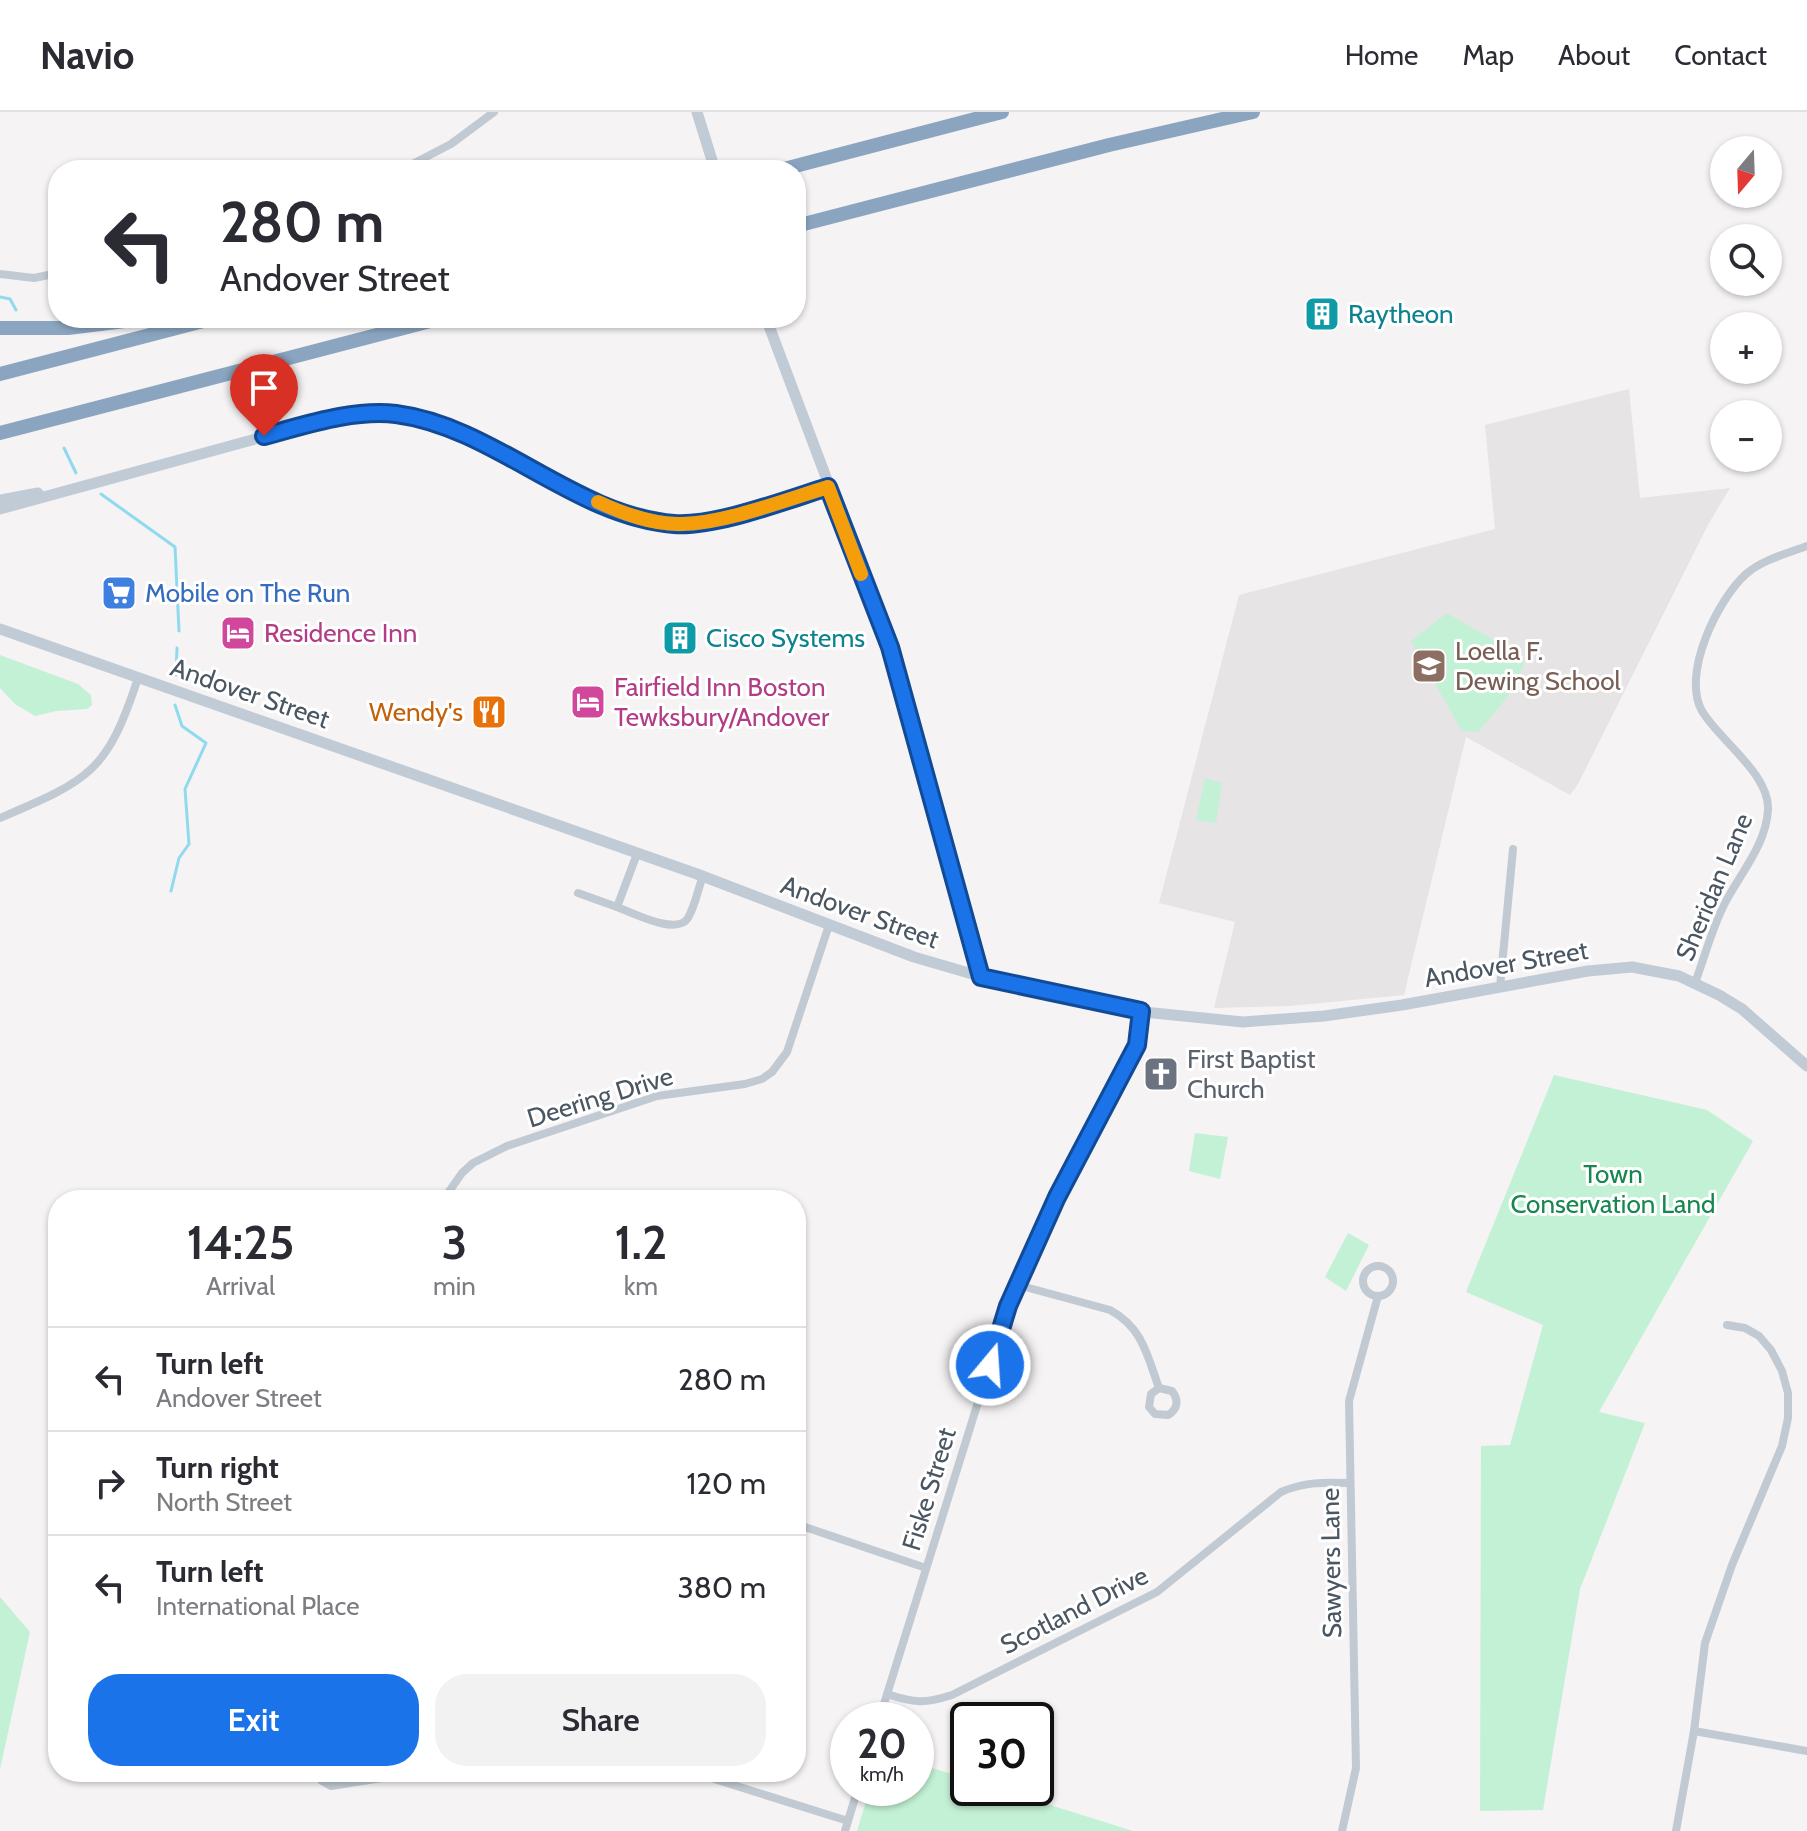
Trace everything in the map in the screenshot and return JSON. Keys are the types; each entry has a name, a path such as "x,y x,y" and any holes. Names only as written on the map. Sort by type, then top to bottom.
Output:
{"highway":[{"path":"806,163 1002,112"},
{"path":"806,223 1109,145 1253,112"},
{"path":"0,328 48,328"},
{"path":"0,374 177,328"},
{"path":"0,433 404,328"}],"main road":[{"path":"697,112 712,160"},
{"path":"770,328 890,647 981,977"},
{"path":"0,509 292,429 369,413 406,416 446,428 606,506 671,524 720,518 828,487"},
{"path":"0,500 71,489"},
{"name":"Andover Street","path":"0,629 703,876 914,957 981,977 1110,1007 1243,1022 1324,1016 1588,971 1632,967 1679,976 1742,1009 1807,1066"}],"street":[{"path":"420,160 451,144 494,112"},
{"path":"0,274 34,278 48,275"},
{"name":"Sheridan Lane","path":"1695,983 1724,905 1761,839 1768,809 1767,798 1759,782 1701,709 1695,686 1698,658 1723,605 1749,571 1807,546"},
{"path":"0,818 66,789 91,771 116,738 138,678"},
{"path":"1500,987 1513,849"},
{"path":"617,907 637,854"},
{"path":"578,893 670,926 679,925 687,918 703,876"},
{"name":"Deering Drive","path":"450,1190 473,1163 507,1146 657,1096 762,1079 772,1072 787,1052 829,925"},
{"name":"Fiske Street","path":"885,1702 1004,1321 1057,1197 1137,1045 1141,1011"},
{"path":"1018,1285 1110,1310 1121,1316 1142,1340 1159,1388"},
{"name":"Sawyers Lane","path":"1342,1831 1356,1768 1349,1401 1378,1296"},
{"path":"1676,1831 1694,1731 1705,1643 1732,1565 1782,1446 1788,1418 1788,1393 1782,1371 1771,1350 1759,1336 1745,1328 1727,1325"},
{"name":"Scotland Drive","path":"887,1694 919,1703 952,1695 1157,1592 1281,1492 1298,1485 1349,1483"},
{"path":"806,1527 926,1568"},
{"path":"1694,1731 1807,1751"},
{"path":"324,1782 331,1786 356,1782"},
{"path":"724,1782 848,1821"},
{"path":"845,1831 853,1806"}],"shaded area":[{"name":"Loella F. Dewing School","path":"1629,389 1640,498 1730,488 1709,523 1578,784 1570,795 1466,737 1404,995 1290,1006 1214,1008 1235,922 1159,903 1239,595 1495,529 1485,425"}],"green space":[{"path":"1447,613 1524,658 1513,687 1478,732 1462,731 1411,641"},
{"path":"0,655 78,684 91,695 92,705 87,709 35,716 15,704 0,688"},
{"path":"1205,778 1222,783 1216,823 1196,820"},
{"name":"Town Conservation Land","path":"1554,1075 1707,1110 1753,1141 1599,1412 1645,1423 1580,1589 1543,1810 1480,1811 1481,1446 1510,1445 1543,1325 1466,1292"},
{"path":"1195,1133 1228,1137 1220,1179 1189,1171"},
{"path":"1348,1233 1369,1245 1346,1291 1325,1277"},
{"path":"0,1597 30,1632 0,1769"},
{"path":"934,1769 950,1773 950,1806 1053,1806 1133,1831 857,1831 865,1806 934,1806"}],"waterway":[{"path":"0,297 10,299 16,310"},
{"path":"64,448 76,473"},
{"path":"101,494 175,547 179,631"},
{"path":"176,675 177,648"},
{"path":"171,891 179,858 189,844 185,789 206,743 182,726 175,705"}],"slow traffic":[{"path":"598,502 647,520 685,524 720,518 828,487 861,574"}],"place":[{"name":"Raytheon","path":"1322,314"},
{"name":"Mobile on The Run","path":"119,593"},
{"name":"Residence Inn","path":"238,633"},
{"name":"Cisco Systems","path":"680,638"},
{"name":"Loella F. Dewing School","path":"1429,666"},
{"name":"Fairfield Inn Boston Tewksbury/Andover","path":"588,702"},
{"name":"Wendy's","path":"489,712"},
{"name":"First Baptist Church","path":"1161,1074"}],"route":[{"path":"264,436 369,413 417,418 475,440 606,506 647,520 671,524 720,518 828,487 890,647 981,977 1124,1010 1141,1011 1137,1045 1057,1197 1008,1306 990,1365"}]}
